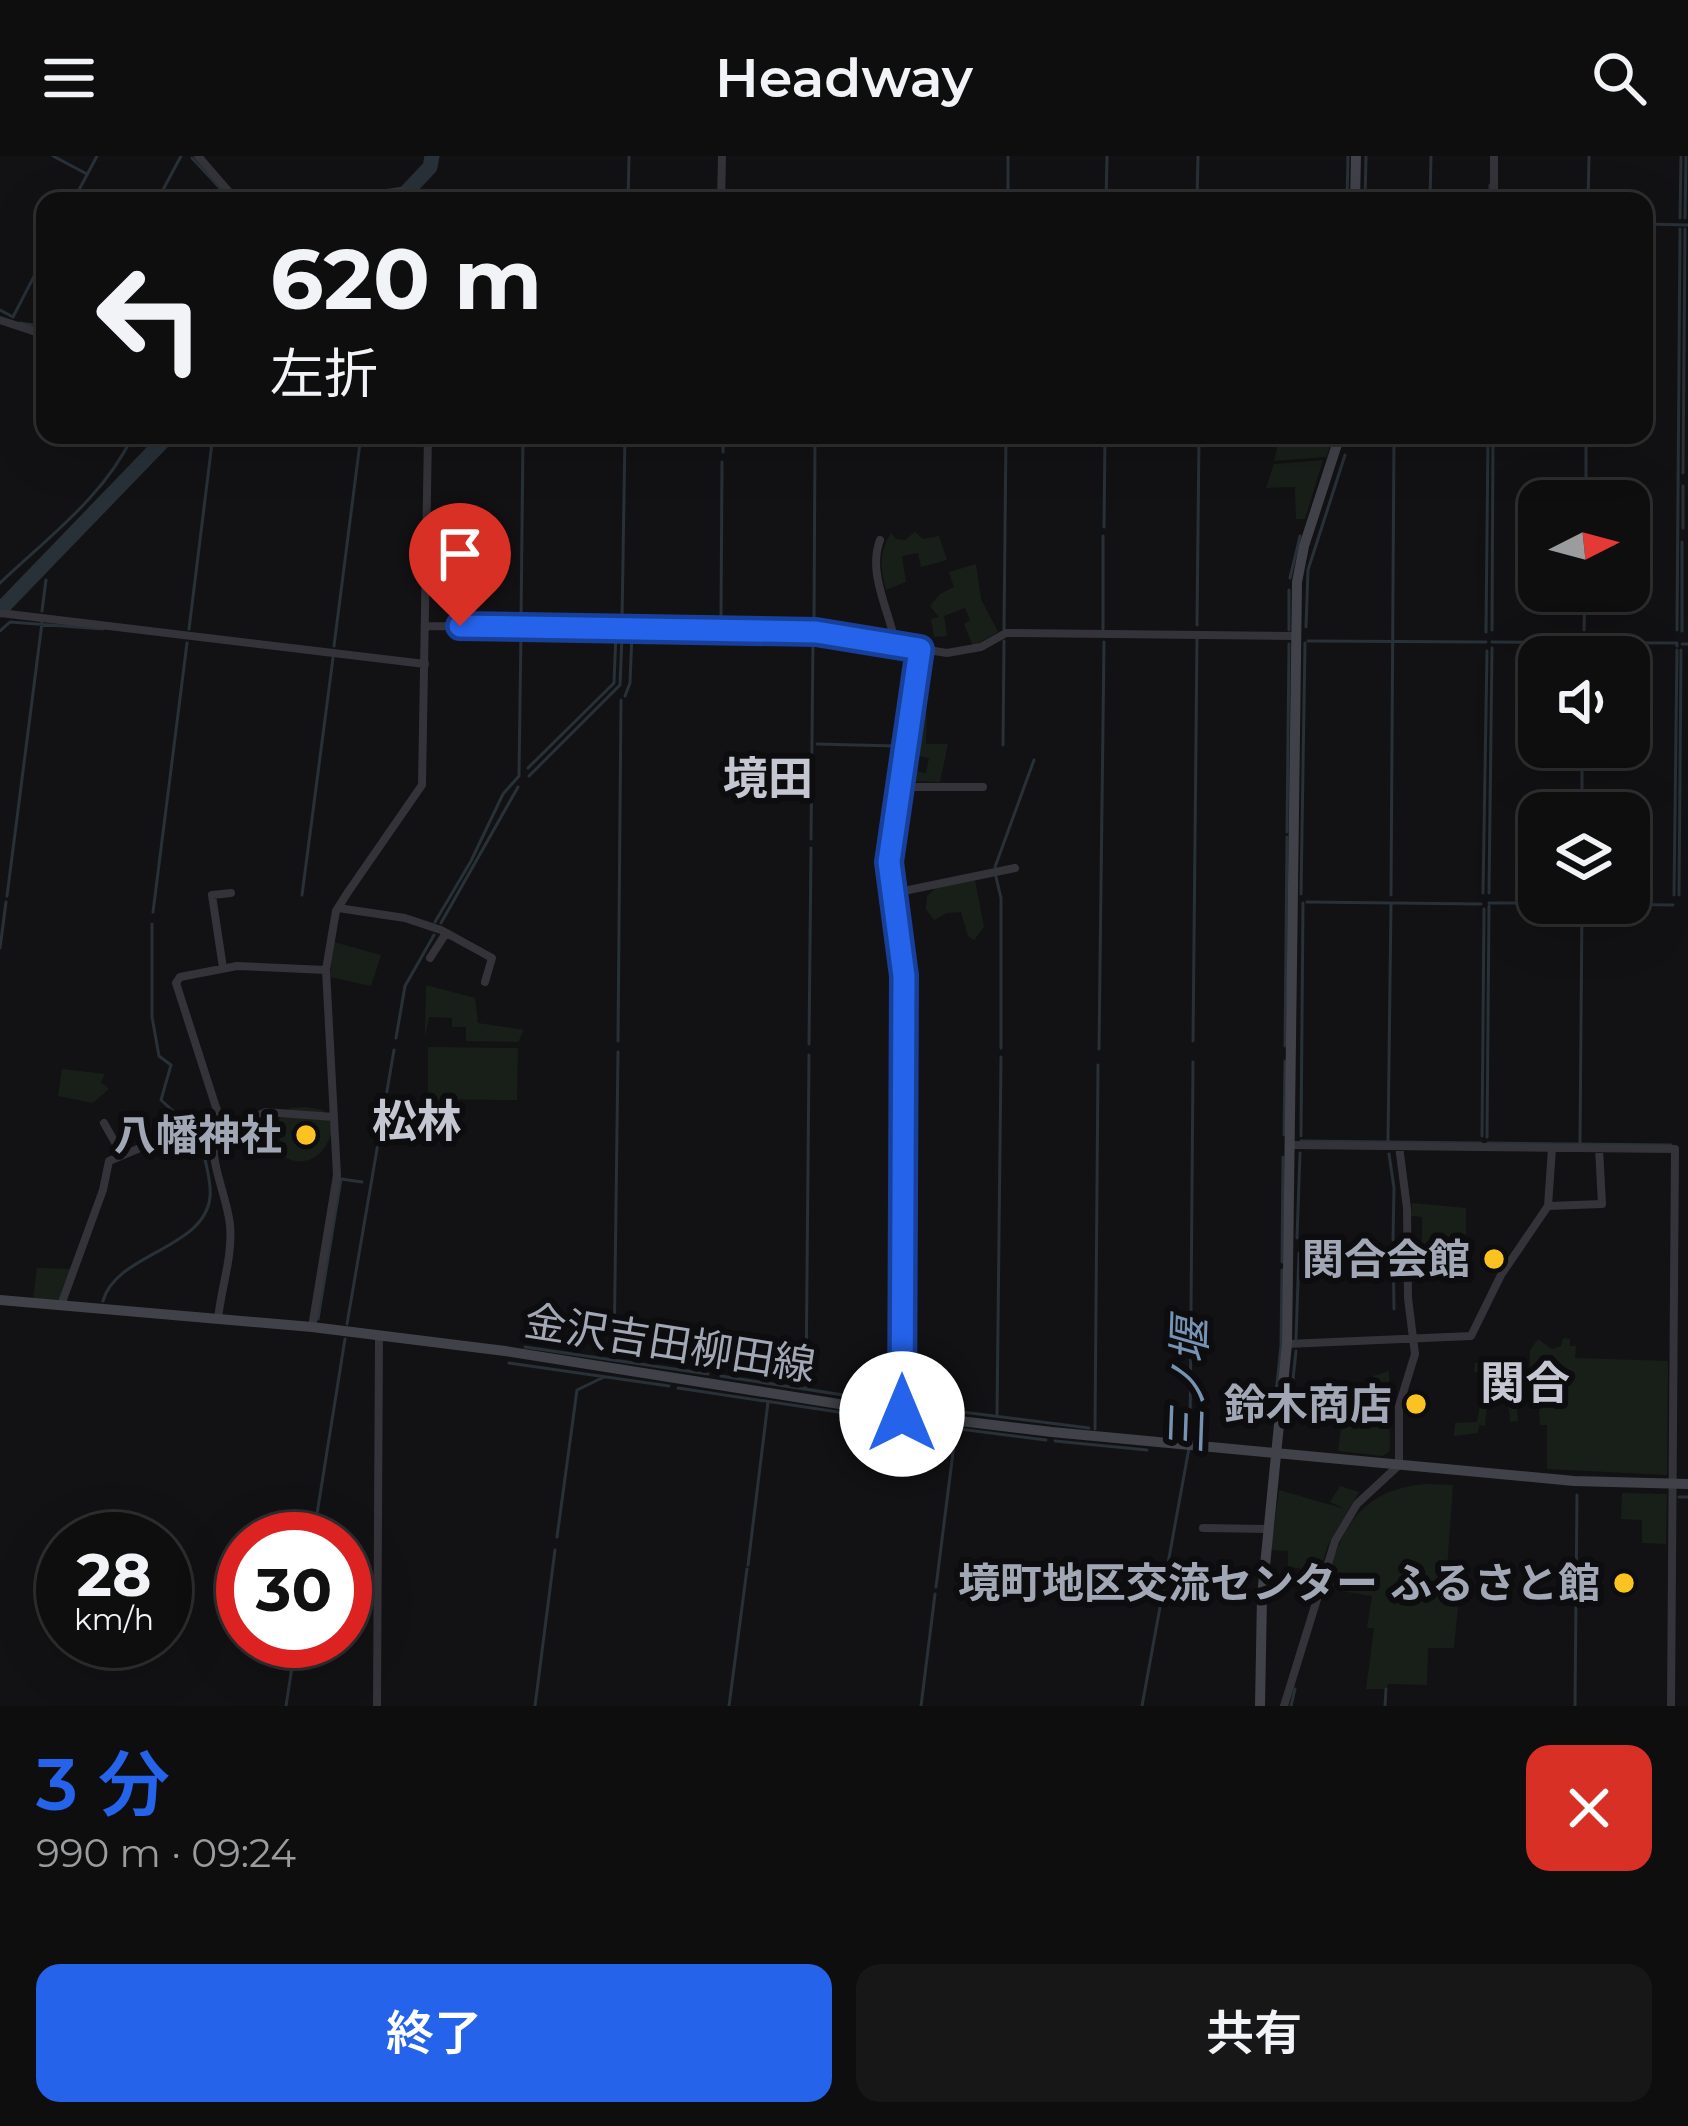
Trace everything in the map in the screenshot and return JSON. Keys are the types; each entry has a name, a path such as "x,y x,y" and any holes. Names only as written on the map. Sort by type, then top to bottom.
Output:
{"main road":[{"path":"1355,192 1356,156"},
{"path":"1260,1706 1261,1616 1287,1344 1298,582 1304,546 1337,444"},
{"name":"金沢吉田柳田線","path":"0,1300 379,1336 654,1372 902,1414 1189,1446 1574,1481 1688,1484"}],"street":[{"path":"198,156 229,192"},
{"path":"722,156 722,192"},
{"path":"1494,156 1494,192"},
{"path":"0,320 36,332"},
{"path":"312,1328 337,1175 326,970 338,908 422,785 428,444"},
{"path":"880,540 876,564 896,646"},
{"path":"0,613 425,664"},
{"path":"427,626 816,632 966,652 1006,633 1296,636"},
{"path":"902,1414 904,976 889,862 920,649"},
{"path":"900,787 983,787"},
{"path":"894,893 1015,868"},
{"path":"224,968 212,895 231,892"},
{"path":"338,908 405,918 446,933 492,958 485,982"},
{"path":"430,958 446,933"},
{"path":"222,1126 176,983 180,976 254,966 326,970"},
{"path":"218,1319 231,1243 213,1141 222,1126 280,1110 334,1117"},
{"path":"104,1123 121,1153"},
{"path":"61,1306 109,1161 164,1138 182,1144 213,1141"},
{"path":"1290,1144 1675,1149 1671,1706"},
{"path":"1284,1706 1335,1541 1357,1504 1399,1465 1399,1406 1415,1339 1399,1146"},
{"path":"1287,1344 1471,1336 1501,1275 1548,1206 1552,1148"},
{"path":"1548,1206 1602,1204 1599,1148"},
{"path":"377,1706 379,1336"},
{"path":"1204,1528 1268,1529"}],"shaded area":[{"path":"1278,444 1331,444 1327,457 1274,461"},
{"path":"1323,460 1305,519 1296,519 1295,487 1266,488 1274,464"},
{"path":"915,532 923,539 939,536 947,560 921,567 918,553 902,556 906,582 886,590 882,560 887,540 891,533 905,540"},
{"path":"976,564 981,599 998,632 973,646 964,624 970,620 965,608 944,616 947,636 934,637 931,619 939,617 930,606 954,587 949,572"},
{"path":"913,712 927,714 926,744 948,744 940,782 906,781 907,770 926,773 929,758 909,754"},
{"path":"975,880 984,927 974,940 968,936 961,912 934,920 926,909 927,896 938,886"},
{"path":"334,942 381,955 371,986 330,977"},
{"path":"426,985 475,998 478,1023 524,1030 518,1042 466,1041 466,1027 452,1027 452,1018 429,1017 425,1038"},
{"path":"428,1047 518,1048 517,1100 428,1099"},
{"path":"62,1069 105,1074 101,1082 109,1089 93,1103 58,1096"},
{"path":"291,1108 323,1110 333,1125 322,1151 299,1161 280,1154 279,1119"},
{"path":"1412,1203 1466,1208 1466,1235 1448,1238 1448,1249 1422,1252 1422,1217 1411,1216"},
{"path":"37,1268 71,1269 60,1301 33,1299"},
{"path":"1563,1338 1576,1346 1575,1358 1668,1361 1667,1475 1547,1469 1547,1425 1540,1425 1537,1372 1530,1371 1530,1350 1538,1339 1552,1349 1561,1346"},
{"path":"1490,1362 1489,1371 1515,1371 1518,1421 1510,1422 1504,1377 1499,1392 1488,1392 1485,1426 1479,1425 1478,1433 1454,1436 1455,1423 1477,1422 1485,1375 1474,1371 1475,1363"},
{"path":"1389,1371 1390,1451 1383,1456 1338,1451 1342,1421 1381,1422 1373,1376"},
{"path":"1426,1484 1453,1485 1446,1583 1460,1586 1454,1648 1428,1648 1427,1685 1366,1689 1374,1628 1367,1628 1372,1596 1323,1588 1356,1516 1384,1494"},
{"path":"1340,1486 1359,1492 1328,1545 1315,1586 1303,1577 1306,1570 1288,1566 1288,1551 1271,1550 1279,1490 1345,1509 1330,1502"},
{"path":"1622,1493 1667,1494 1666,1544 1642,1543 1642,1520 1621,1519"}],"waterway":[{"path":"53,156 85,173"},
{"path":"78,192 97,156"},
{"path":"162,192 181,156"},
{"path":"406,192 430,167 432,156"},
{"path":"628,192 629,156"},
{"path":"1008,156 1008,192"},
{"path":"1106,192 1107,156"},
{"name":"三ノ堰","path":"1197,192 1198,156"},
{"path":"1347,192 1348,156"},
{"path":"1365,192 1366,156"},
{"path":"1430,192 1431,156"},
{"path":"1588,192 1589,156"},
{"path":"1680,218 1681,156"},
{"path":"1685,218 1686,156"},
{"path":"192,158 224,192"},
{"path":"1490,185 1490,192"},
{"path":"1653,224 1688,225"},
{"path":"1677,630 1680,229"},
{"path":"1683,473 1685,229"},
{"path":"0,310 13,317 36,272"},
{"path":"20,323 36,326"},
{"path":"0,583 91,497 128,444"},
{"path":"0,610 160,444"},
{"path":"189,629 212,444"},
{"path":"334,646 360,444"},
{"path":"521,622 523,444"},
{"path":"622,621 625,444"},
{"path":"723,444 723,452"},
{"path":"814,627 815,444"},
{"path":"1004,629 1006,444"},
{"path":"1104,527 1105,444"},
{"name":"三ノ堰","path":"1197,625 1199,444"},
{"path":"1391,895 1394,444"},
{"path":"1486,632 1488,444"},
{"path":"1492,630 1493,444"},
{"path":"1586,444 1586,480"},
{"path":"1306,627 1308,570 1345,455"},
{"path":"721,621 722,462"},
{"path":"1683,486 1683,528"},
{"path":"1103,536 1103,629"},
{"path":"1290,578 1300,536"},
{"path":"1682,542 1682,631"},
{"path":"42,611 46,580"},
{"path":"1289,590 1289,630"},
{"path":"1584,612 1584,630"},
{"path":"0,631 10,622 103,629"},
{"path":"7,896 42,623"},
{"path":"435,922 503,794 519,776 521,631"},
{"path":"528,768 614,683 616,633"},
{"path":"625,696 632,633"},
{"path":"529,776 620,685 622,636"},
{"name":"三ノ堰","path":"1193,1041 1197,639"},
{"path":"811,839 813,640"},
{"path":"1003,745 1004,641"},
{"path":"1308,641 1486,642"},
{"path":"1099,1049 1104,642"},
{"path":"1492,642 1677,646"},
{"path":"153,912 187,643"},
{"path":"1301,894 1305,643"},
{"path":"1287,832 1289,644"},
{"path":"1682,644 1688,644"},
{"path":"1489,893 1492,648"},
{"path":"1674,895 1677,650"},
{"path":"1679,895 1681,650"},
{"path":"1483,893 1487,651"},
{"path":"302,895 333,658"},
{"path":"618,1041 621,700"},
{"path":"899,768 904,719"},
{"path":"817,744 897,746"},
{"path":"995,867 1034,760"},
{"path":"1582,768 1582,792"},
{"path":"441,923 518,787"},
{"path":"1285,1046 1287,837"},
{"path":"809,1044 811,848"},
{"path":"996,877 1001,898 1001,1048"},
{"path":"0,948 6,902"},
{"path":"1307,902 1481,904"},
{"path":"1301,1136 1303,903"},
{"path":"1388,1142 1391,903"},
{"path":"1489,903 1518,903"},
{"path":"1650,905 1673,905"},
{"path":"1487,1137 1489,906"},
{"path":"1482,1136 1484,909"},
{"path":"152,924 152,1017 159,1056 171,1065 161,1100 201,1137"},
{"path":"1580,1144 1582,924"},
{"path":"396,1038 405,986 434,935"},
{"path":"899,983 900,1041"},
{"path":"347,1324 394,1050"},
{"path":"614,1360 618,1052"},
{"path":"806,1388 809,1055"},
{"path":"997,1416 1001,1057"},
{"path":"908,1266 909,1058"},
{"path":"900,1101 901,1061"},
{"path":"1284,1135 1285,1061"},
{"name":"三ノ堰","path":"1190,1439 1193,1062"},
{"path":"1095,1429 1098,1065"},
{"path":"899,1231 900,1111"},
{"path":"1301,1141 1481,1143"},
{"path":"1488,1143 1671,1145"},
{"path":"103,1301 124,1272 177,1240 204,1214 210,1191 203,1149"},
{"path":"1297,1238 1300,1153"},
{"path":"1389,1154 1393,1240"},
{"path":"1282,1262 1283,1157"},
{"path":"318,1319 341,1179 362,1182"},
{"path":"898,1344 899,1236"},
{"path":"1393,1247 1394,1309"},
{"path":"1296,1339 1299,1253"},
{"path":"1273,1421 1282,1270"},
{"path":"906,1396 907,1275"},
{"path":"317,1512 345,1339"},
{"path":"525,1347 708,1374"},
{"path":"898,1350 898,1399"},
{"path":"1289,1417 1296,1351"},
{"path":"509,1363 669,1386"},
{"path":"721,1376 895,1403"},
{"path":"557,1537 577,1390 604,1377"},
{"path":"678,1388 858,1415"},
{"path":"748,1565 768,1402"},
{"path":"914,1406 1089,1428"},
{"path":"866,1417 1046,1440"},
{"path":"936,1587 956,1429"},
{"path":"1055,1441 1147,1450"},
{"name":"三ノ堰","path":"1142,1706 1189,1448"},
{"path":"1575,1706 1577,1495"},
{"path":"1679,1497 1688,1497"},
{"path":"535,1706 555,1550"},
{"path":"729,1706 747,1569"},
{"path":"921,1706 935,1594"},
{"path":"286,1706 292,1668"},
{"path":"1291,1706 1295,1689"},
{"path":"1385,1706 1386,1689"}],"place":[{"name":"八幡神社","path":"306,1135"},
{"name":"関合会館","path":"1494,1259"},
{"name":"鈴木商店","path":"1416,1404"},
{"name":"境町地区交流センター ふるさと館","path":"1624,1583"}],"district":[{"name":"境田","path":"768,778"},
{"name":"松林","path":"417,1121"},
{"name":"関合","path":"1525,1383"}],"route":[{"path":"460,626 816,632 920,649 889,862 904,976 902,1414"}]}
